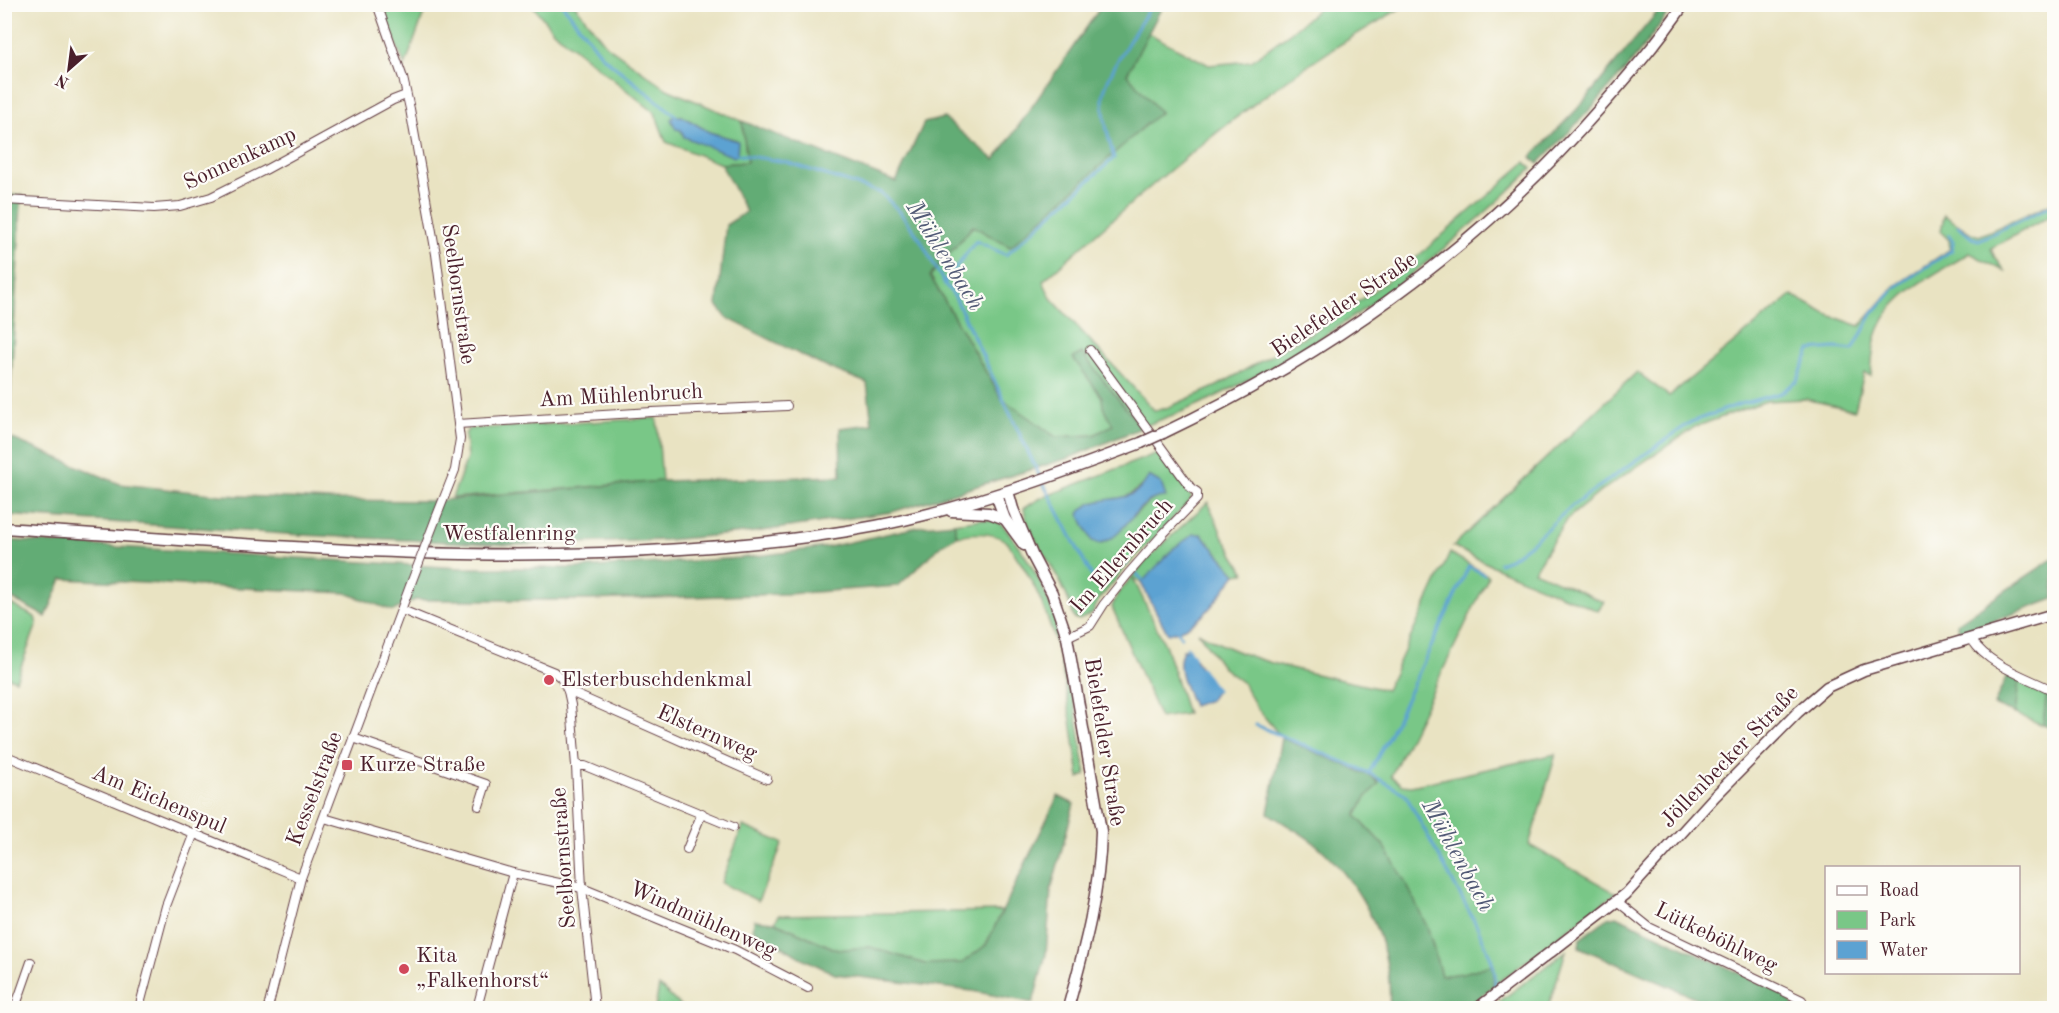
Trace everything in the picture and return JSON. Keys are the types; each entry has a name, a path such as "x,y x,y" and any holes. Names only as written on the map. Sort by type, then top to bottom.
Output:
{"main road":[{"name":"Bielefelder Straße","path":"1068,1008 1093,913 1100,861 1101,831 1067,637 1052,593 1033,557 1008,491 1051,477 1163,433 1256,386 1315,351 1402,292 1460,247 1505,207 1573,139 1631,73 1684,4"},
{"name":"Westfalenring","path":"4,528 336,550 537,555 627,553 763,542 859,529 945,510 1008,491"},
{"name":"Bielefelder Straße","path":"996,495 1005,519 1033,557"},
{"path":"945,510 989,513 1005,519"},
{"name":"Jöllenbecker Straße","path":"1478,1008 1618,902 1644,877 1715,796 1798,712 1827,687 1864,670 2055,614"}],"street":[{"name":"Seelbornstraße","path":"377,4 403,78 436,254 458,424 459,452 455,470 410,586"},
{"name":"Sonnenkamp","path":"4,200 153,208 180,206 211,197 406,94"},
{"name":"Im Ellernbruch","path":"1067,637 1090,626 1128,574 1197,499 1197,492 1191,488 1090,350"},
{"name":"Am Mühlenbruch","path":"458,424 787,406"},
{"name":"Kesselstraße","path":"268,1008 301,878 410,586"},
{"path":"402,610 554,672 561,678 568,691"},
{"path":"1972,640 1980,652 1996,662 2055,691"},
{"name":"Seelbornstraße","path":"568,691 576,766 582,888 595,1008"},
{"name":"Elsternweg","path":"568,691 767,779"},
{"path":"353,738 486,784 479,807"},
{"name":"Am Eichenspul","path":"4,755 301,878"},
{"path":"576,766 585,766 733,827"},
{"path":"687,849 702,813"},
{"path":"324,818 513,873 582,888"},
{"path":"139,1008 166,906 194,833"},
{"path":"477,1008 513,873"},
{"name":"Windmühlenweg","path":"582,888 735,950 808,988"},
{"name":"Lütkeböhlweg","path":"1618,902 1649,927 1803,1000"},
{"path":"15,1008 32,962"}],"green space":[{"path":"1664,4 1673,5 1627,68 1538,164 1531,157 1579,107"},
{"path":"381,5 427,5 405,66"},
{"path":"532,5 575,5 606,45 667,89 742,121 747,162 721,164 666,142 655,113 554,32","holes":["682,116 709,132 737,140 684,137 681,130"]},
{"path":"1102,5 1163,5 1127,74 1160,112 1010,247 973,226 930,276 1001,398 1056,437 1094,435 1113,425 1103,407 1102,397 1073,358 1082,353 1141,428 1069,458 892,512 755,532 667,540 512,545 301,535 5,515 4,195 23,195 8,437 120,484 221,495 330,500 432,501 662,481 841,476 840,428 872,424 867,383 819,364 727,318 717,305 726,225 746,212 721,164 747,162 742,121 896,182 924,123 944,118 995,160"},
{"path":"1323,5 1406,5 1321,57 1239,115 1139,196 1043,281 1051,298 1155,411 1217,386 1328,323 1401,271 1526,162 1532,169 1445,248 1383,296 1318,340 1191,408 1141,428 1082,353 1074,358 1102,397 1103,407 1114,425 1094,435 1056,437 1001,398 930,276 973,226 1160,113 1127,74 1148,33 1209,65 1251,61"},
{"path":"2054,202 2054,214 1991,248 2006,272 1970,253 1916,286 1893,307 1877,334 1873,349 1871,376 1864,373 1855,410 1805,399 1766,401 1695,427 1600,492 1566,520 1534,571 1604,602 1598,611 1453,546 1637,372 1669,396 1792,295 1826,314 1860,326 1895,286 1950,249 1949,240 1941,232 1944,215 1979,236"},
{"path":"657,418 662,481 452,498 467,458 465,435 468,429"},
{"path":"1160,454 1191,496 1191,500 1126,567 1099,600 1092,614 1079,620 1074,618 1063,588 1025,516 1024,508 1041,498","holes":["1142,485 1159,496 1142,508 1109,539 1100,544 1093,503 1126,496"]},
{"path":"1208,502 1223,537 1245,573 1236,574 1201,534 1141,583 1133,578 1166,647 1187,714 1160,718 1112,607 1118,595 1140,567"},
{"path":"982,519 999,523 1008,531 1034,570 1047,597 1057,625 1071,685 1086,775 1079,778 1061,665 1045,610 1033,584 1006,541 988,534 957,536 954,523"},
{"path":"954,523 957,536 943,544 898,586 787,594 588,600 415,600 393,611 346,593 62,579 46,617 5,595 4,540 461,568 579,568 741,558 828,547 922,526"},
{"path":"1450,553 1489,576 1391,776 1402,785 1411,786 1556,754 1529,845 1616,893 1496,984 1494,965 1441,976 1428,929 1385,847 1356,816 1365,799 1379,782 1368,775 1282,738 1257,708 1243,683 1222,667 1198,632 1241,653 1265,661 1386,690"},
{"path":"2054,558 2054,599 1960,633 1957,623"},
{"path":"4,599 35,617 37,624 16,680 5,676"},
{"path":"2007,675 2019,680 2015,714 1994,705"},
{"path":"2019,680 2047,692 2043,725 2015,714"},
{"path":"2047,692 2054,696 2054,729 2043,725"},
{"path":"1282,738 1368,775 1379,783 1365,799 1356,816 1385,847 1409,889 1428,929 1441,976 1492,965 1493,986 1468,1008 1389,1008 1389,985 1381,940 1362,899 1349,880 1318,846 1268,813"},
{"path":"1058,796 1074,804 1051,890 1046,954 1033,1003 972,991 835,974 800,957 753,929 754,920 775,922 837,950 870,947 925,964 962,963 986,945"},
{"path":"743,826 783,843 758,901 721,883"},
{"path":"1002,911 986,945 962,963 925,964 870,947 838,950 775,922 779,915"},
{"path":"1616,916 1783,993 1794,1006 1793,1008 1719,1008 1579,947 1580,939 1608,918"},
{"path":"1566,951 1548,1008 1491,1008"},
{"path":"659,986 683,1008 655,1008"}],"water":[{"path":"675,116 682,116 709,132 738,141 737,155 734,157 684,137 681,130 676,129 671,119"},
{"path":"1149,476 1161,483 1166,497 1144,505 1111,539 1100,544 1092,541 1079,514 1084,508 1098,501 1130,495 1141,488"},
{"path":"1194,534 1201,534 1236,574 1208,611 1181,630 1168,634 1141,583 1174,548"},
{"path":"1188,649 1216,690 1210,700 1193,706 1180,671 1183,650"}],"waterway":[{"name":"Mühlenbach","path":"562,4 603,57 676,116"},
{"path":"945,282 976,241 1006,255 1114,158 1104,113 1105,89 1123,51 1152,4"},
{"name":"Mühlenbach","path":"735,154 786,162 881,193 900,212 920,239 944,283 955,297 1040,477"},
{"path":"1958,226 1972,238 1979,240 2054,204"},
{"path":"1499,563 1510,559 1573,505 1691,422 1740,404 1781,393 1797,381 1810,350 1836,348 1853,350 1872,314 1896,287 1952,250 1953,242 1949,235"},
{"name":"Mühlenbach","path":"1043,483 1094,580 1119,560 1127,564"},
{"path":"1369,773 1387,740 1469,566 1484,574"},
{"name":"Mühlenbach","path":"1137,574 1146,584"},
{"name":"Mühlenbach","path":"1177,629 1181,637"},
{"name":"Mühlenbach","path":"1187,647 1194,658"},
{"name":"Mühlenbach","path":"1201,668 1216,690"},
{"name":"Mühlenbach","path":"1256,725 1369,773 1405,794 1477,926 1491,958 1495,973 1495,987"}],"place":[{"name":"Elsterbuschdenkmal","path":"549,680"},
{"name":"Kurze Straße","path":"347,765"},
{"name":"Kita „Falkenhorst“","path":"404,969"}]}
